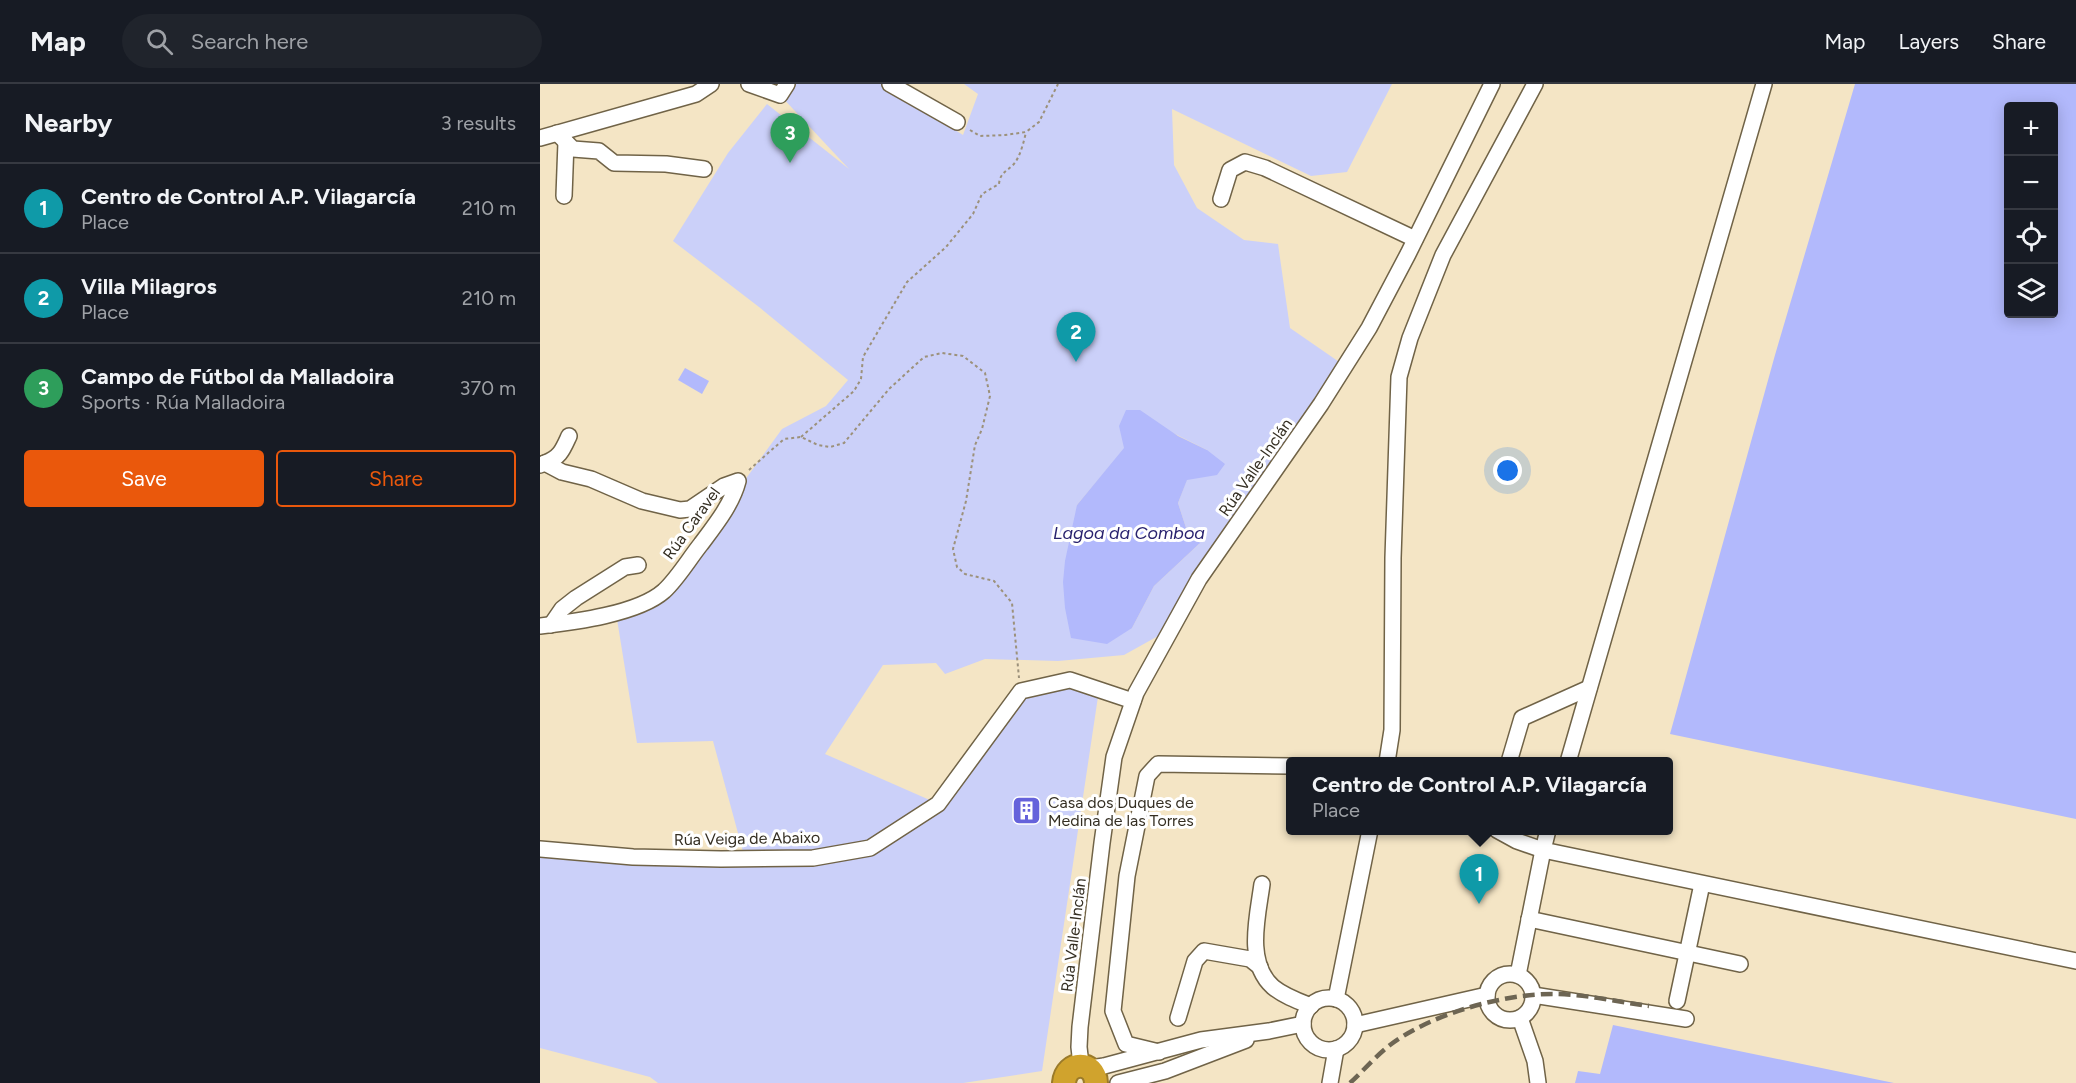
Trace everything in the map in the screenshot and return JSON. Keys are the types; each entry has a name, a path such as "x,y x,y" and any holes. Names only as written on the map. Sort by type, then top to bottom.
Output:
{"street":[{"path":"540,138 562,137 696,94 711,84"},
{"path":"749,84 780,95 787,84"},
{"path":"890,84 957,122"},
{"name":"Rúa Valle-Inclán","path":"1074,1076 1114,757 1136,693 1199,579 1369,328 1492,84"},
{"path":"1391,757 1393,558 1399,376 1410,338 1443,255 1535,84"},
{"path":"1569,757 1764,84"},
{"path":"562,137 573,148 599,151 614,163 666,164 704,169"},
{"path":"562,137 564,196"},
{"path":"1221,199 1230,170 1245,162 1265,168 1415,239"},
{"name":"Rúa Caravel","path":"543,464 555,459 563,451 569,436"},
{"name":"Rúa Caravel","path":"543,464 562,472 591,479 642,501 680,510 690,509 724,486 738,481"},
{"name":"Rúa Caravel","path":"546,625 616,613 646,603 664,591 735,495 738,481"},
{"path":"546,625 576,598 625,567 638,564"},
{"path":"1021,691 1070,681 1133,701"},
{"path":"1510,757 1522,718 1589,688"},
{"name":"Rúa Veiga de Abaixo","path":"540,849 633,857 729,859 813,858 870,848 938,804 1021,691"},
{"path":"1159,1052 1126,1044 1113,1011 1127,876 1147,776 1158,764 1286,766"},
{"path":"1336,999 1369,835"},
{"path":"1505,835 1543,850 2076,961"},
{"path":"1518,975 1547,835"},
{"path":"1260,967 1255,938 1262,884"},
{"path":"1677,1001 1702,884"},
{"path":"1529,920 1740,964"},
{"path":"1178,1018 1195,961 1204,951 1250,959 1260,967 1272,986 1297,1001 1311,1006"},
{"path":"1511,974 1518,975 1529,983 1533,995 1530,1009 1520,1018 1508,1020 1497,1016 1490,1007 1487,995 1492,982 1498,977 1511,974"},
{"path":"1355,1025 1487,995"},
{"path":"1533,995 1686,1019"},
{"path":"1323,999 1336,999 1347,1006 1355,1025 1350,1040 1336,1049 1320,1049 1308,1039 1303,1024 1307,1011 1323,999"},
{"path":"1520,1018 1535,1061 1538,1083"},
{"path":"1074,1076 1201,1040 1269,1032 1303,1024"},
{"path":"1118,1083 1165,1071 1269,1032"},
{"path":"1330,1083 1336,1049"}],"path":[{"path":"957,122 980,136 1026,132 1039,122 1058,84"},
{"path":"801,437 854,391 861,379 863,357 907,282 946,247 973,214 982,194 999,184 1000,177 1006,169 1014,164 1026,132"},
{"path":"738,481 784,439 801,437 818,445 830,447 844,443 889,388 924,357 942,353 963,356 985,373 990,396 982,429 975,445 966,501 953,549 957,567 965,574 994,581 1012,603 1021,691"}],"shaded area":[{"path":"787,84 882,84 963,135 978,94 964,84 1392,84 1347,172 1311,176 1172,109 1174,165 1197,208 1244,240 1278,244 1290,328 1345,366 1214,558 1185,621 1124,655 1058,661 985,659 945,674 936,663 883,665 825,754 932,801 1021,691 1070,680 1099,690 1042,1071 963,1083 658,1083 650,1077 540,1048 540,848 745,859 713,741 637,743 616,613 664,591 782,429 826,406 848,380 759,307 673,241 728,153 767,104 849,169 780,95","holes":["1127,410 1207,450 1187,479 1178,503 1187,531 1199,544 1154,586 1132,628 1077,505 1125,448"]}],"water":[{"path":"1855,84 2076,84 2076,819 1670,734 1775,355"},
{"path":"685,368 709,381 702,394 678,380"},
{"name":"Lagoa da Comboa","path":"1126,410 1140,410 1178,436 1207,450 1225,464 1217,475 1187,480 1178,503 1187,531 1200,543 1154,586 1132,628 1107,644 1071,638 1063,582 1077,505 1124,448 1119,426"},
{"path":"1613,1025 1894,1083 1575,1083 1578,1071 1600,1074"}],"railway":[{"path":"1350,1083 1385,1049 1407,1034 1446,1015 1490,1002 1533,995 1565,994 1649,1006"}],"place":[{"name":"Campo de Fútbol da Malladoira","path":"790,163"},
{"name":"Villa Milagros","path":"1076,362"},
{"name":"Casa dos Duques de Medina de las Torres","path":"1027,811"},
{"name":"Centro de Control A.P. Vilagarcía","path":"1479,904"}]}
